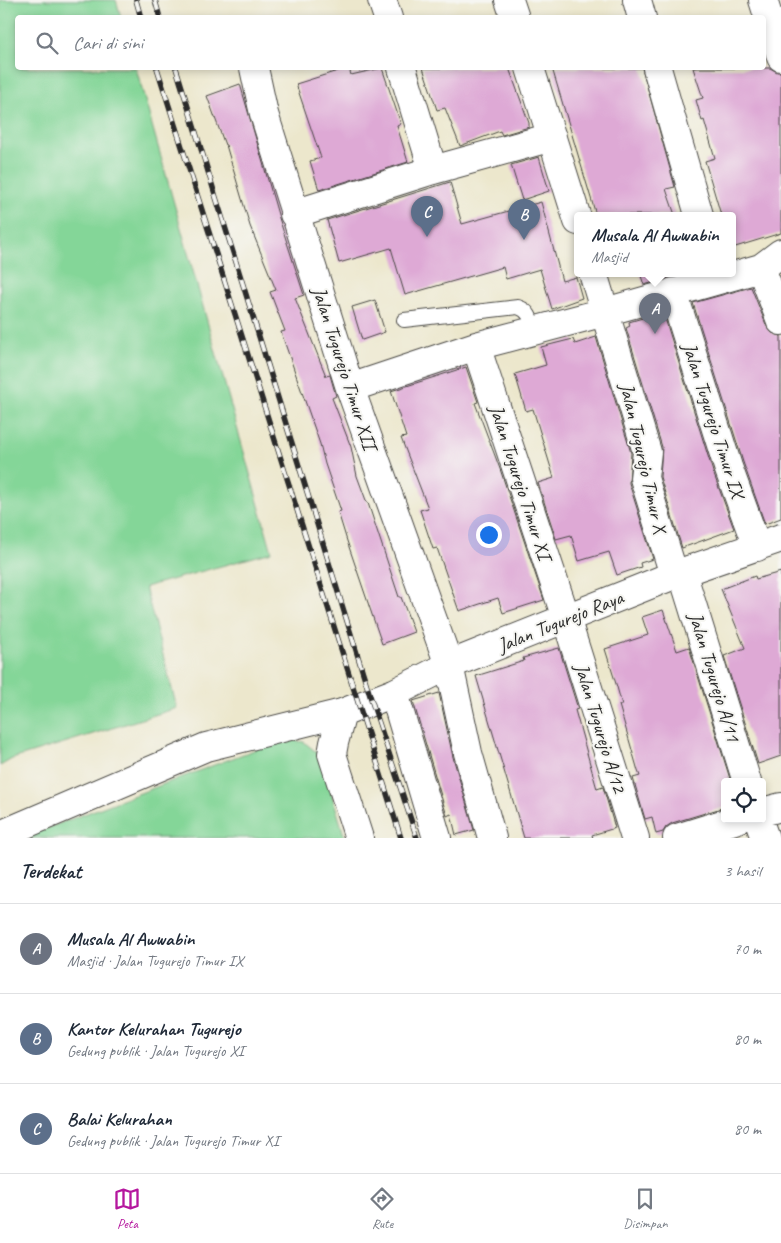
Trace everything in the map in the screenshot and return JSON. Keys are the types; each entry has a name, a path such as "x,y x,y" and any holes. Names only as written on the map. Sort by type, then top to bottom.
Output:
{"street":[{"path":"382,0 387,15"},
{"path":"509,0 513,15"},
{"path":"637,0 641,15"},
{"path":"763,0 781,57"},
{"name":"Jalan Tugurejo Timur XII","path":"254,70 264,114 294,214 350,388 449,665 468,753 492,838"},
{"path":"403,70 432,170"},
{"path":"531,70 575,212"},
{"path":"658,70 698,212"},
{"path":"294,214 432,170 552,137"},
{"path":"736,270 771,260 781,321"},
{"name":"Jalan Tugurejo Timur X","path":"594,277 647,452 644,478 678,574"},
{"path":"350,388 476,346 605,312 673,292 714,277"},
{"name":"Jalan Tugurejo Timur IX","path":"673,292 728,467 769,542"},
{"name":"Jalan Tugurejo Timur XI","path":"476,346 566,618"},
{"name":"Jalan Tugurejo Raya","path":"0,835 206,747 342,713 394,693 449,665 566,618 678,574 769,542"},
{"name":"Jalan Tugurejo A/11","path":"678,574 746,778"},
{"name":"Jalan Tugurejo A/12","path":"566,618 635,838"},
{"path":"394,693 437,838"},
{"path":"342,713 332,754 359,838"},
{"path":"766,811 781,807"},
{"path":"677,838 725,823"},
{"path":"759,823 765,838"}],"lane":[{"path":"404,320 518,307 525,309 530,315 534,331"}],"green space":[{"path":"0,0 116,0 120,15 15,15 15,70 137,70 272,552 145,587 177,708 12,759 0,766"},
{"path":"283,739 304,742 320,755 345,838 21,838"}],"building":[{"path":"766,68 770,68 781,72 781,233 736,247 736,212 720,212 705,161 715,158 696,100 703,98 694,70 766,70"},
{"path":"341,70 350,70 351,75 383,70 401,124 397,126 408,162 319,190 310,161 321,158 296,84"},
{"path":"424,70 510,70 529,127 502,135 500,131 460,146 445,108 437,110"},
{"path":"553,70 643,70 675,187 666,189 674,212 595,212"},
{"path":"240,84 279,218 304,295 295,298 326,376 330,375 336,396 332,398 351,447 357,476 368,503 399,597 401,597 414,632 382,644 338,512 341,511 320,444 281,332 285,331 270,292 276,290 250,226 226,145 207,96"},
{"path":"539,157 549,191 522,200 511,165"},
{"path":"450,182 462,224 541,202 562,281 576,277 582,298 552,309 540,269 506,279 503,267 405,295 391,248 339,263 327,220"},
{"path":"641,277 673,277 644,285"},
{"path":"751,287 767,327 772,333 781,336 781,518 765,524 743,462 693,303"},
{"path":"375,300 385,332 362,340 352,307"},
{"path":"663,312 713,472 734,529 682,548 660,477 662,447 626,328 630,326 629,322"},
{"path":"596,337 631,453 629,483 653,559 640,563 641,567 617,575 609,552 579,561 571,535 556,539 538,483 554,478 533,409 526,411 515,374 546,365 541,347 573,339 575,344"},
{"path":"466,367 478,402 475,403 500,469 544,600 503,613 498,598 459,611 437,548 433,549 420,510 428,508 401,438 406,437 391,391"},
{"path":"781,572 781,756 758,764 724,656 745,648 721,589 755,576 756,579"},
{"path":"663,610 677,651 689,647 730,778 721,778 721,808 672,823 663,832 656,834 652,817 645,819 633,778 640,776 619,705 622,705 605,649 648,635 642,617"},
{"path":"559,648 578,709 575,710 597,789 603,787 615,828 592,835 593,838 524,838 476,676 524,661 523,658"},
{"path":"439,693 453,757 474,830 456,835 451,814 447,816 413,701"}],"railway":[{"path":"136,0 140,15"},
{"path":"155,0 159,15"},
{"path":"158,70 401,838"},
{"path":"177,70 372,702 417,838"}],"place":[{"name":"Balai Kelurahan","path":"427,237"},
{"name":"Kantor Kelurahan Tugurejo","path":"524,240"},
{"name":"Musala Al Awwabin","path":"655,334"}]}
